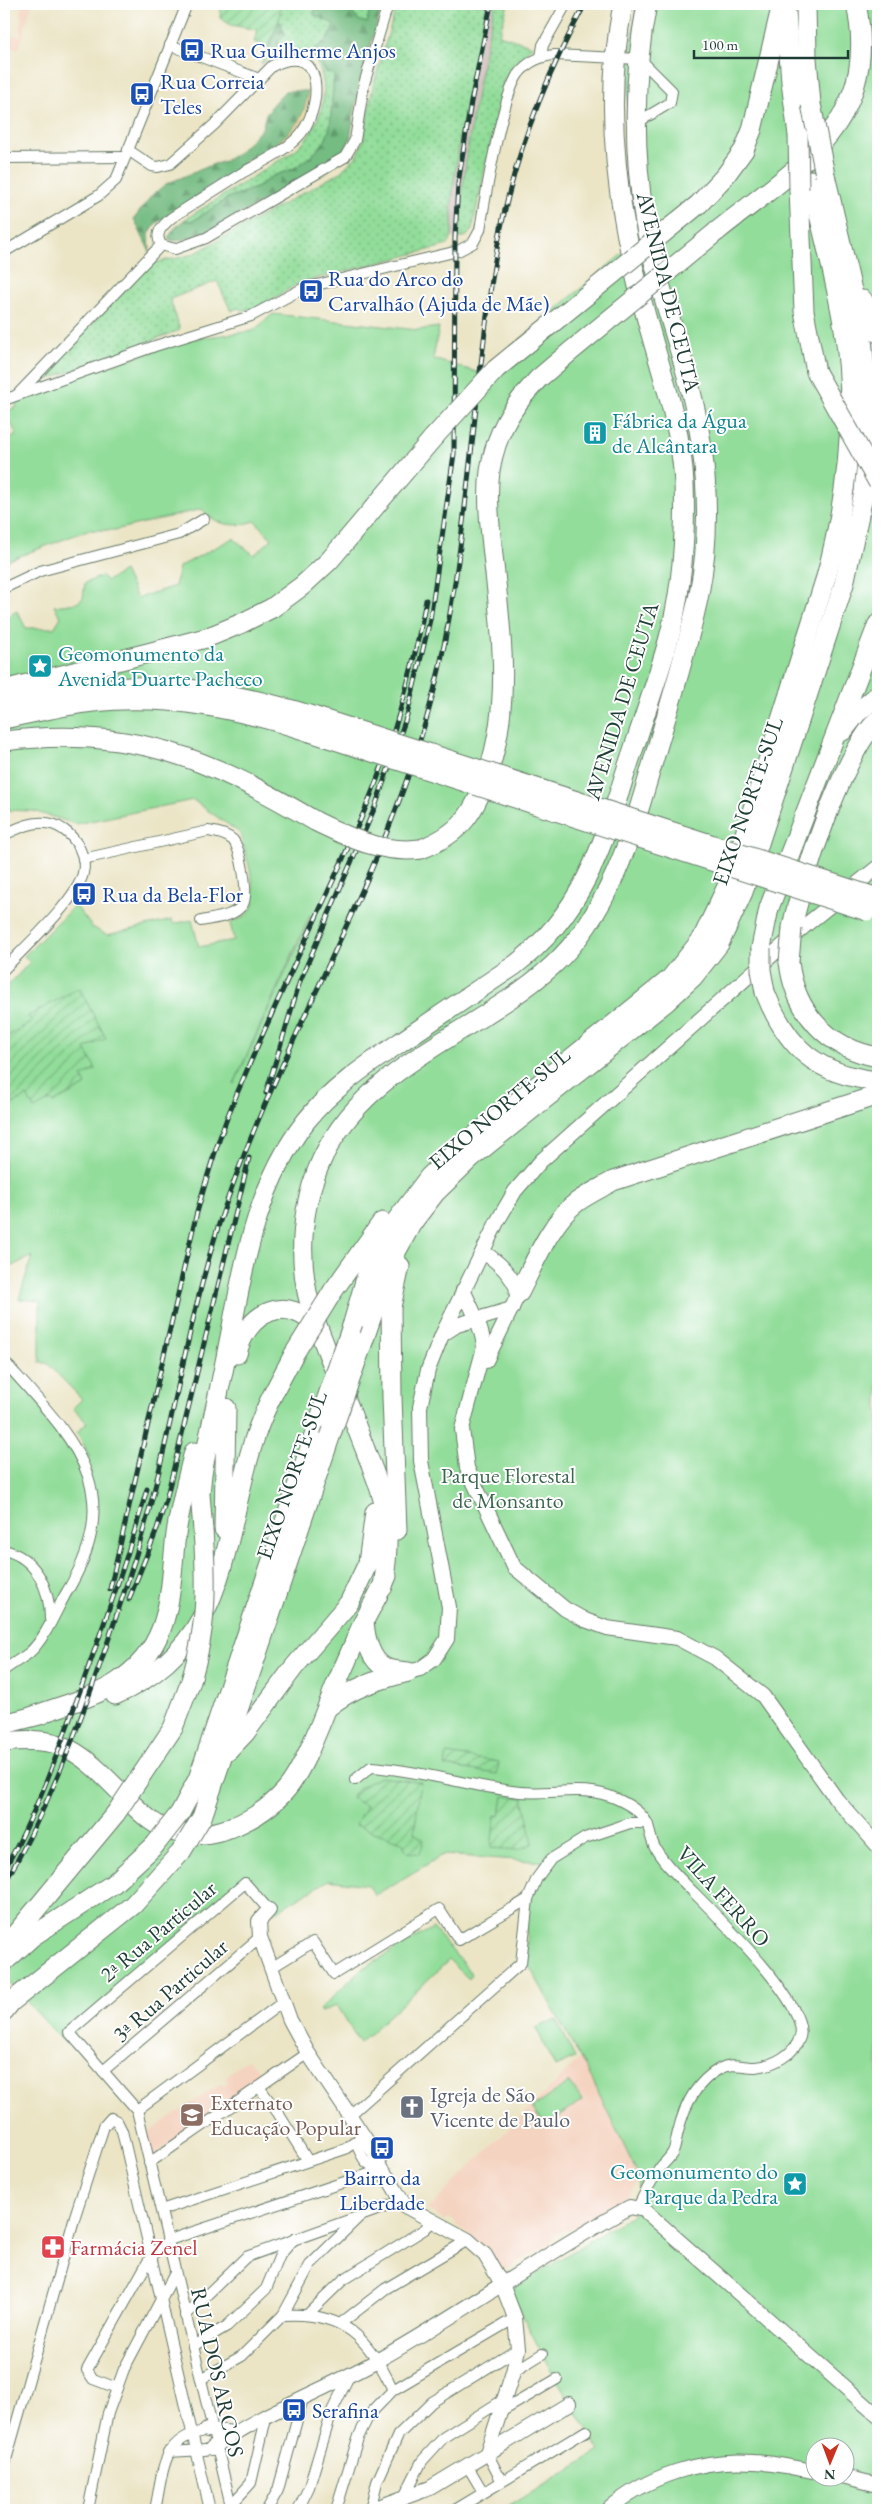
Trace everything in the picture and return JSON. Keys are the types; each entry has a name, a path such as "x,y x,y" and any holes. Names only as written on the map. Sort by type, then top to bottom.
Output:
{"highway":[{"name":"AVENIDA DE CEUTA","path":"244,1269 257,1215 268,1187 285,1153 307,1121 332,1094 378,1058 515,965 535,950 555,929 584,886 601,850 668,643 681,567 684,526 684,482 677,424 635,274 619,194 613,115 616,57 623,4"},
{"name":"AVENIDA DE CEUTA","path":"382,1587 386,1526 385,1507 307,1297 303,1229 316,1172 325,1151 350,1114 391,1076 530,984 554,965 601,906 625,851 687,648 700,590 706,522 706,479 703,448 695,409 655,267 645,221 638,160 640,59 647,4"},
{"path":"4,690 206,638 272,608 302,586 329,561 433,438 496,369 699,204 725,176 744,150 752,130 782,4"},
{"path":"786,4 791,82 798,135 812,181"},
{"path":"806,4 806,58 811,104 812,181 804,311 816,372 871,487"},
{"path":"4,741 48,737 86,737 168,750 224,771 316,821 373,847 396,850 421,849 444,839 467,818 480,798 494,752 504,678 489,507 490,471 500,436 509,417 538,379 571,350 716,232 801,167 821,148 845,119 858,90 862,73 863,39 856,4"},
{"name":"EIXO NORTE-SUL","path":"4,2011 11,2002 132,1905 181,1852 202,1817 224,1756 297,1530 394,1255 412,1223 427,1190 666,1002 693,977 719,944 743,892 780,785 844,584 871,487 864,347 848,278 812,181"},
{"name":"EIXO NORTE-SUL","path":"4,1962 33,1936 113,1884 154,1846 180,1813 198,1779 372,1264 387,1233 427,1190 461,1147 670,979 702,939 729,883 829,568 844,501 850,392 844,329 812,181"},
{"path":"848,278 864,301 878,333"},
{"path":"871,487 878,468"},
{"path":"684,482 706,479"},
{"path":"878,624 770,908 761,948 761,970 765,992 783,1029 812,1060 836,1073 878,1081"},
{"path":"4,705 84,689 156,686 190,688 254,699 313,725 878,914"},
{"path":"828,753 849,722 866,704 878,695"},
{"path":"4,719 94,702 160,701 225,708 313,725 878,898"},
{"path":"878,720 858,747 836,796 797,907 792,928 789,962 798,1000 822,1032 849,1049 878,1057"},
{"path":"515,965 530,984"},
{"path":"378,1058 391,1076"},
{"path":"516,1301 541,1250 565,1214 576,1203 613,1180 878,1095"},
{"path":"4,1724 112,1696 158,1669 189,1637 203,1617 221,1576 255,1436 270,1400 294,1354 333,1291 381,1224 394,1209 427,1190"},
{"path":"4,1742 24,1740 60,1745 88,1762 151,1822 176,1833 210,1834 238,1825 262,1812 286,1791 300,1766 364,1622 382,1587 395,1553 397,1535 391,1307 401,1262 427,1190"},
{"path":"4,1948 116,1813 173,1728 191,1681 202,1637 206,1603 200,1494 202,1474 244,1269"},
{"path":"31,1717 102,1690 117,1682 147,1655 161,1631 169,1607 182,1500 213,1375 244,1269"},
{"path":"203,1530 214,1454 241,1339 248,1325 258,1317 274,1310 290,1311 306,1317 320,1333"},
{"path":"221,1576 226,1408"},
{"path":"224,1756 245,1733 294,1667 349,1603 368,1563 378,1484"},
{"path":"364,1622 365,1636 373,1655 385,1668 408,1672"},
{"path":"325,1710 345,1693 364,1684 408,1672"}],"street":[{"path":"4,252 105,191 119,175 187,4"},
{"path":"4,158 126,154 152,166 158,167 170,164 215,124 268,69 283,61 299,61 307,64 314,74 317,91 314,109 307,125 290,145 171,218 158,232 158,239 161,245 175,249 206,238 345,157 355,140 364,84 388,4"},
{"path":"541,57 543,45 566,4"},
{"path":"170,45 260,79"},
{"path":"4,400 156,346 251,316 304,288 458,251 468,246 480,230 505,108 513,83 524,68 541,57 555,55 640,59 672,91 670,103 638,122"},
{"path":"17,396 161,245"},
{"path":"4,588 40,571 179,534 204,519"},
{"path":"4,835 26,824 52,824 72,836 83,859 84,872 77,889 4,970"},
{"path":"83,859 208,831 221,833 233,840 238,851 247,892 242,904 231,914 201,921"},
{"path":"408,1672 420,1669 434,1660 447,1639 449,1607 421,1461 420,1416 428,1370 463,1290 515,1191 541,1162 807,924 878,867"},
{"path":"472,1388 516,1301 513,1279 500,1263 483,1252"},
{"path":"463,1290 483,1336 484,1348 462,1429 467,1468 514,1566 565,1609 585,1620 607,1628 677,1638 715,1658 763,1696 837,1800 878,1846"},
{"path":"442,1335 457,1325 477,1320 516,1301"},
{"path":"4,1361 76,1447 91,1480 94,1513 91,1542 79,1573 30,1652 4,1670"},
{"path":"4,1550 14,1553 33,1565 44,1586 50,1606 50,1620"},
{"name":"VILA FERRO","path":"355,1780 371,1767 396,1768 438,1778 522,1792 591,1790 633,1806 647,1824 649,1836 655,1848 672,1870 741,1941 787,1996 801,2032 794,2048 786,2056 766,2066 754,2067 732,2064 719,2069 693,2092 684,2109 673,2151 650,2184 638,2207"},
{"path":"350,2115 522,1963 528,1899 537,1878 551,1858 585,1838 599,1833 630,1824 647,1824"},
{"name":"2ª Rua Particular","path":"69,2032 245,1883 269,1910"},
{"path":"271,1968 313,1942 334,1974 439,1909 458,1940 528,1899"},
{"path":"269,1910 259,1921 260,1938 283,2002 308,2053 350,2115 359,2140 374,2152 381,2170 389,2179 402,2201 410,2209 468,2240 485,2256 502,2284 515,2318 518,2349 513,2372 487,2453 502,2480"},
{"name":"3ª Rua Particular","path":"103,2072 260,1938"},
{"path":"137,2110 283,2002"},
{"name":"RUA DOS ARCOS","path":"69,2032 137,2110 201,2379 203,2431 207,2448 210,2510"},
{"path":"149,2163 308,2053"},
{"path":"259,2087 308,2161"},
{"name":"RUA DOS ARCOS","path":"4,2467 74,2216 104,2126 111,2118 117,2121 122,2131 160,2301 207,2448 231,2508"},
{"path":"161,2210 308,2161 359,2140"},
{"path":"117,2388 93,2378 87,2370 150,2258 169,2240 381,2170"},
{"path":"185,2316 246,2257 402,2201"},
{"path":"168,2452 207,2448 351,2374 502,2284 566,2242 630,2207 638,2207 644,2210 878,2416"},
{"path":"201,2379 242,2356 283,2314 310,2265 360,2216"},
{"path":"309,2313 344,2279 425,2230 432,2221"},
{"path":"193,2346 227,2326 266,2289 280,2255 295,2238"},
{"path":"340,2324 385,2289 468,2240"},
{"path":"88,2510 108,2413 117,2388 124,2370 175,2274"},
{"path":"283,2314 309,2313 352,2329 379,2359 393,2390"},
{"path":"336,2510 358,2438 369,2415 393,2390 515,2318"},
{"path":"370,2510 378,2482 398,2435 432,2402 518,2349"},
{"path":"513,2372 542,2354"},
{"path":"298,2510 309,2487 332,2411 351,2374"},
{"path":"404,2497 422,2461 444,2437 556,2379"},
{"path":"267,2510 278,2490 303,2398"},
{"path":"370,2510 430,2488 569,2404"},
{"path":"231,2508 251,2483 266,2418"},
{"path":"155,2510 168,2452 182,2438 203,2431 234,2433"},
{"path":"455,2510 586,2431"},
{"path":"608,2510 648,2483 690,2468 733,2462 755,2462 804,2469"},
{"path":"467,2465 483,2492"},
{"path":"854,2479 878,2485"}],"shaded area":[{"path":"21,4 32,4 19,48 4,48 4,36 21,36"},
{"path":"487,4 495,4 474,103 461,197 459,238 451,238 451,207 462,123"},
{"path":"584,2054 642,2176 625,2197 570,2231 564,2230 555,2235 554,2240 509,2268 501,2268 487,2248 457,2226 455,2221 449,2218 444,2220 427,2210"},
{"name":"Externato Educação Popular","path":"247,2059 254,2064 263,2079 150,2158 145,2136 222,2083 224,2085 228,2082 225,2077"}],"green space":[{"path":"221,4 281,4 279,21 268,47 254,42 258,30 231,25 220,18"},
{"path":"281,4 316,4 314,8 334,24 328,39 312,52 326,72 334,74 330,128 325,141 313,155 293,169 273,176 256,188 230,197 193,221 184,220 294,151 310,133 320,112 324,92 321,73 314,59 301,52 283,52 261,64 266,54 278,46 282,24 279,21"},
{"path":"316,4 349,4 356,19 367,23 371,4 383,4 359,83 350,139 342,154 229,220 184,239 171,240 168,238 184,220 193,221 230,197 256,188 273,176 293,169 313,155 325,141 330,128 334,75 326,72 311,52 328,39 334,24 314,15"},
{"path":"349,4 371,4 367,24 356,19"},
{"path":"397,4 487,4 462,126 452,200 452,235 448,245 303,282 252,309 244,310 238,308 231,311 217,281 170,299 180,330 33,385 151,264 187,256 199,251 339,173 356,157 363,142 373,86"},
{"path":"495,4 508,4 499,35 533,46 512,67 504,79 472,230 467,236 459,238 472,120"},
{"name":"Parque Florestal de Monsanto","path":"637,4 878,4 878,2510 503,2510 600,2451 545,2360 510,2290 638,2211 639,2177 592,2079 527,1962 526,1906 546,1862 443,1855 375,1895 368,1885 329,1880 273,1913 255,1883 234,1883 64,2042 4,1977 4,1363 90,1457 77,1432 87,1423 73,1408 82,1399 47,1363 40,1363 40,1301 19,1299 32,1256 4,1270 4,1097 9,1106 27,1096 51,1100 53,1103 86,1085 29,1016 32,1022 4,1038 4,990 30,962 24,956 75,905 92,927 107,935 172,920 173,924 192,920 199,947 234,940 230,923 241,919 250,911 254,895 251,873 240,833 193,800 76,824 33,811 4,810 4,619 17,611 26,628 54,628 61,617 54,606 77,603 83,598 85,583 102,576 107,581 124,571 137,598 175,586 179,567 233,538 254,555 272,539 255,521 233,525 226,524 213,519 202,509 115,530 88,530 4,562 4,441 17,435 5,412 17,407 13,396 192,339 253,331 273,314 418,330 439,327 433,359 480,373 639,240 634,211 629,152 628,92","holes":["310,915 311,917 234,1084"]},
{"path":"279,21 286,35 277,41 278,46 266,54"},
{"path":"285,91 308,91 306,105 294,127 276,143 243,163 241,168 155,224 149,234 150,252 134,219 152,195 166,184 223,162 238,153 262,129 266,114 271,109 270,107"},
{"path":"79,988 106,1038 85,1049 96,1069 82,1077 86,1085 53,1103 51,1100 34,1109 27,1096 9,1106 4,1097 4,1038 32,1022 28,1016"},
{"path":"447,1754 499,1762 497,1774 445,1766"},
{"path":"380,1777 421,1782 414,1833 424,1840 420,1854 407,1852 402,1842 355,1825 366,1806 351,1798 359,1788"},
{"path":"503,1796 523,1798 533,1843 518,1850 491,1848 495,1815 500,1816"},
{"path":"433,1928 472,1974 469,1979 449,1960 360,2043 337,2005 322,2012 319,2010 363,1968"},
{"path":"556,2019 575,2058 555,2067 536,2028"},
{"path":"569,2082 582,2100 545,2126 532,2108"}],"sand":[{"path":"308,91 312,91 307,115 293,136 241,168 243,163 276,143 294,127 306,105"}],"railway":[{"path":"266,1093 300,981 375,807 407,715 430,620 454,454 455,238 458,184 471,102 491,4"},
{"path":"4,1884 35,1827 61,1768 106,1647 153,1497 210,1255 244,1154 273,1085 366,881 395,812 419,742 439,670 447,632 464,517 489,301 503,218 515,172 540,98 561,50 585,4"},
{"path":"110,1589 196,1216 210,1167 243,1079 349,846 376,782 402,705 426,600"},
{"path":"129,1599 156,1532 166,1500 249,1158"},
{"path":"4,1870 27,1827 55,1759 115,1590 147,1489"}],"place":[{"name":"Rua Guilherme Anjos","path":"192,50"},
{"name":"Rua Correia Teles","path":"142,94"},
{"name":"Rua do Arco do Carvalhão (Ajuda de Mãe)","path":"311,291"},
{"name":"Fábrica da Água de Alcântara","path":"595,433"},
{"name":"Geomonumento da Avenida Duarte Pacheco","path":"40,666"},
{"name":"Rua da Bela-Flor","path":"84,894"},
{"name":"Igreja de São Vicente de Paulo","path":"412,2107"},
{"name":"Externato Educação Popular","path":"192,2115"},
{"name":"Bairro da Liberdade","path":"382,2148"},
{"name":"Geomonumento do Parque da Pedra","path":"795,2184"},
{"name":"Farmácia Zenel","path":"53,2247"},
{"name":"Serafina","path":"294,2410"}]}
